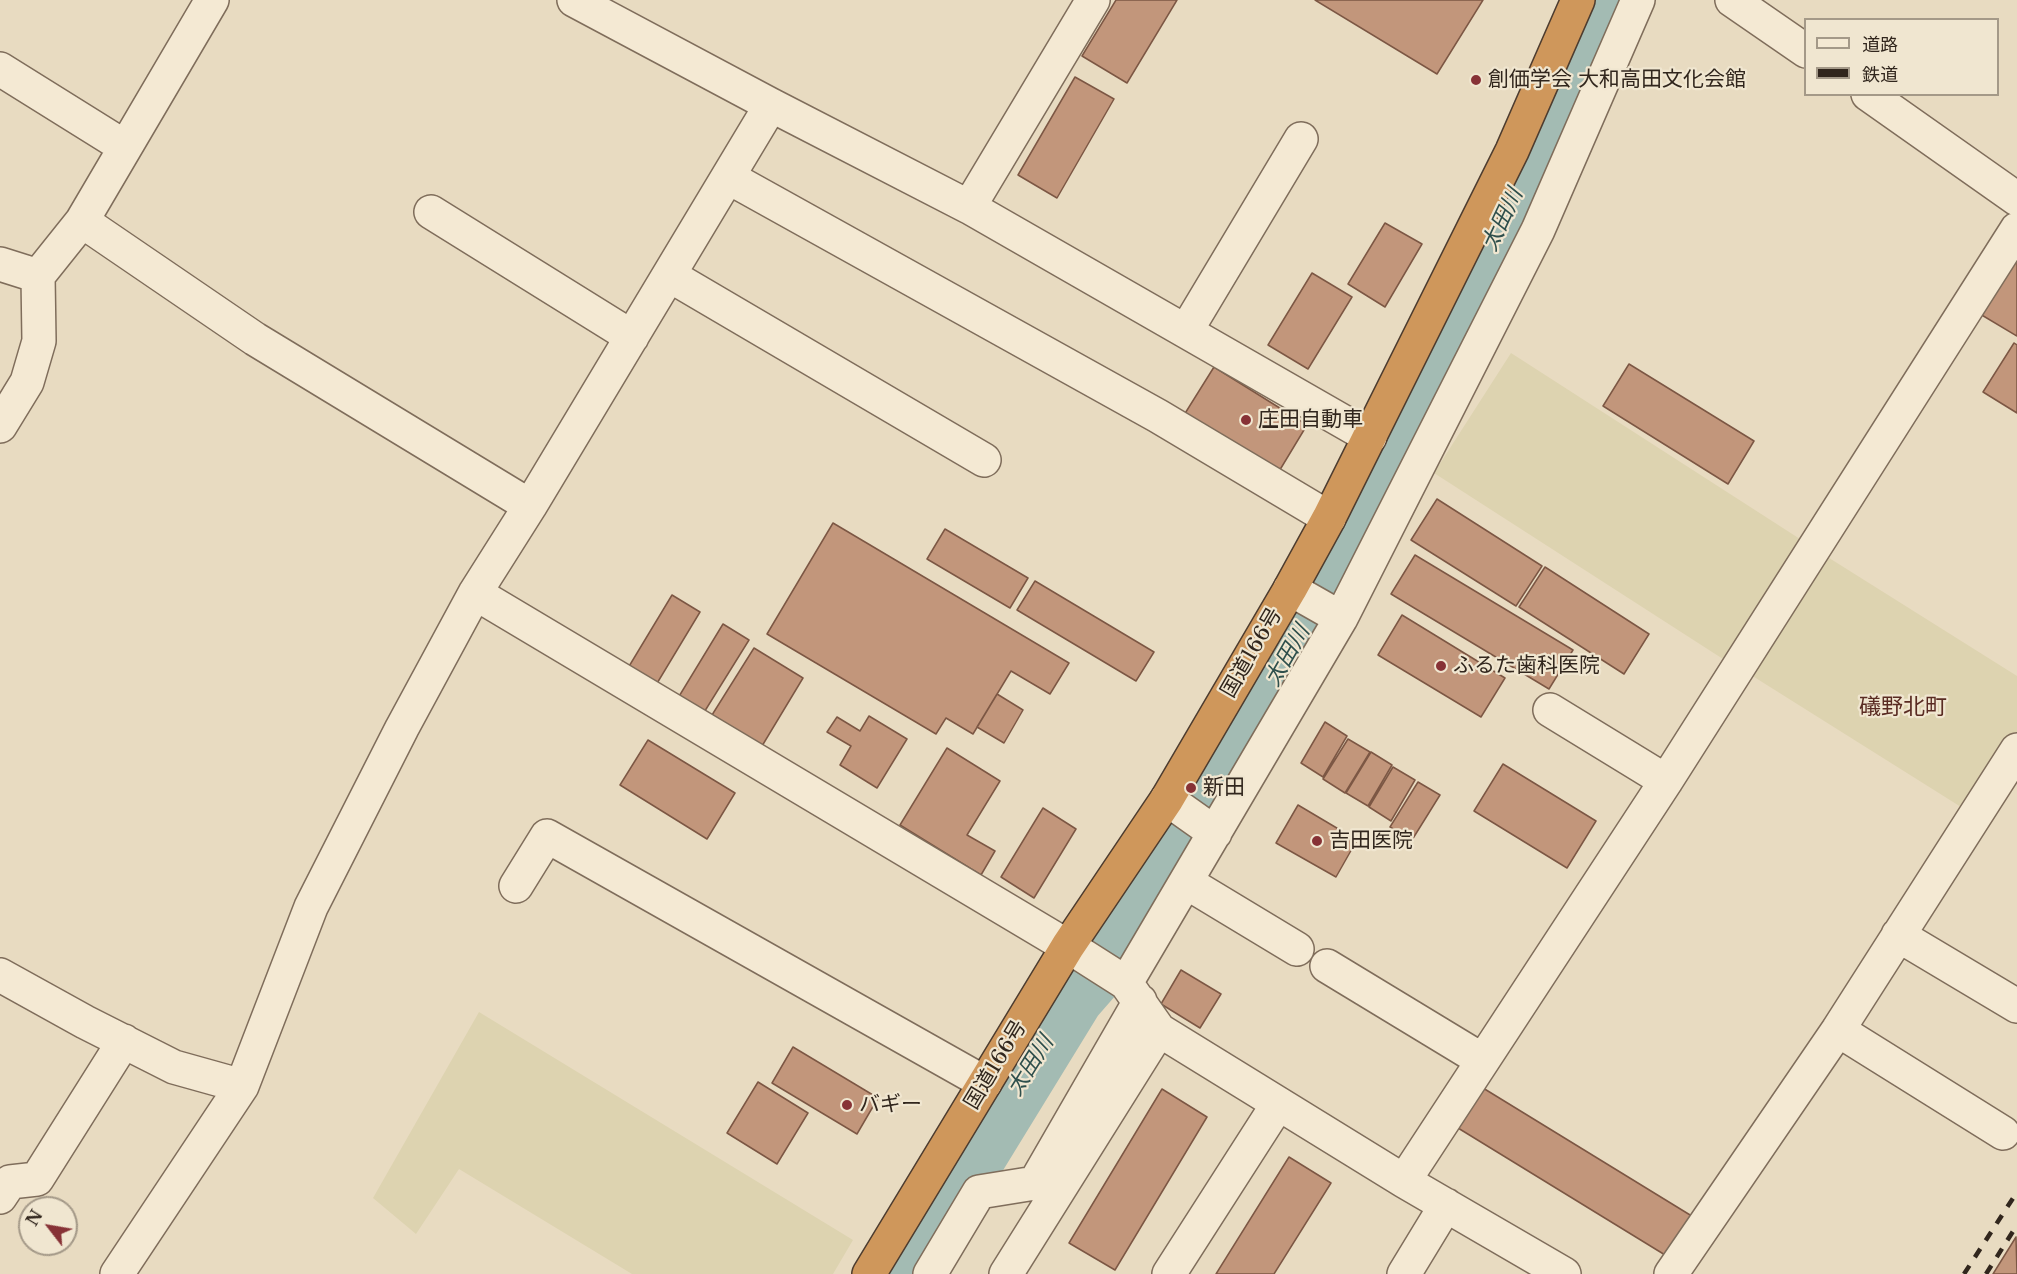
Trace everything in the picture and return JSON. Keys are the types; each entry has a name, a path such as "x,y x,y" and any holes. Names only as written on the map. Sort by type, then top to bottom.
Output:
{"highway":[{"name":"国道166号","path":"869,1274 985,1083 1174,805 1317,604 1329,518 1512,151 1578,0"}],"street":[{"path":"0,426 27,382 39,341 38,276 82,221 212,0"},
{"path":"574,0 969,207 1370,436"},
{"path":"969,207 1094,0"},
{"path":"930,1274 979,1192 1035,1183 1128,987 1212,831 1317,604 1538,230 1638,0"},
{"path":"1732,0 1804,50"},
{"path":"0,69 125,147"},
{"path":"1871,96 2017,199"},
{"path":"117,1274 242,1086 311,907 402,728 475,593 530,506 771,105"},
{"path":"1186,331 1301,139"},
{"path":"728,177 1158,416 1329,518"},
{"path":"431,212 632,337"},
{"path":"82,221 255,339 530,506"},
{"path":"1404,1181 1666,781 2017,229"},
{"path":"0,264 38,276"},
{"path":"669,275 984,460"},
{"path":"475,593 1075,951 1128,987 1159,1030 1404,1181 1564,1274"},
{"path":"1550,710 1666,781"},
{"path":"1671,1274 1838,1030 2017,750"},
{"path":"1174,805 1212,831"},
{"path":"516,886 547,836 985,1083"},
{"path":"1186,882 1297,949"},
{"path":"1898,935 2017,1006"},
{"path":"1327,966 1482,1059"},
{"path":"0,975 174,1067 242,1086"},
{"path":"1006,1274 1159,1030"},
{"path":"1838,1030 2003,1133"},
{"path":"0,1197 10,1182 37,1179 124,1041"},
{"path":"1169,1274 1278,1104"},
{"path":"1404,1274 1446,1205"}],"shaded area":[{"path":"1511,353 1800,539 1723,659 1434,473"},
{"path":"1818,551 2017,676 2017,735 1969,812 1743,670"},
{"path":"479,1012 853,1240 833,1274 632,1274 459,1169 416,1234 373,1198"}],"building":[{"path":"1116,0 1177,0 1127,83 1082,56"},
{"path":"1315,0 1483,0 1437,74"},
{"path":"1075,77 1114,99 1057,198 1018,175"},
{"path":"1385,223 1422,244 1385,307 1348,284"},
{"path":"2017,242 2017,336 1975,311"},
{"path":"1312,273 1352,297 1308,369 1268,345"},
{"path":"2014,343 2017,345 2017,413 1983,392"},
{"path":"1629,364 1754,441 1728,484 1603,406"},
{"name":"庄田自動車","path":"1214,367 1307,425 1278,473 1184,415"},
{"path":"1437,499 1542,566 1516,606 1411,540"},
{"path":"833,523 1069,663 1050,694 1011,671 973,734 946,718 936,734 767,634"},
{"path":"945,529 1028,578 1010,608 927,559"},
{"path":"1415,555 1573,650 1549,689 1391,594"},
{"path":"1545,567 1649,634 1624,674 1519,607"},
{"path":"1035,581 1154,652 1136,681 1017,610"},
{"path":"672,595 700,612 656,685 628,668"},
{"name":"ふるた歯科医院","path":"1402,615 1505,678 1481,717 1378,655"},
{"path":"723,624 749,640 703,714 678,698"},
{"path":"754,648 803,678 762,746 712,715"},
{"path":"997,694 1023,710 1004,743 977,727"},
{"path":"869,716 907,739 877,788 840,765 851,746 827,732 837,717 860,731"},
{"path":"1325,722 1347,736 1323,777 1301,763"},
{"path":"1348,739 1370,752 1345,793 1323,779"},
{"path":"648,740 735,793 707,839 620,785"},
{"path":"947,748 1000,781 967,835 995,851 981,875 900,825"},
{"path":"1371,752 1392,765 1368,806 1346,793"},
{"path":"1503,764 1596,821 1567,868 1474,811"},
{"path":"1393,767 1415,780 1391,821 1369,807"},
{"path":"1418,782 1440,795 1412,840 1390,827"},
{"name":"吉田医院","path":"1298,805 1357,840 1336,877 1276,843"},
{"path":"1043,808 1076,829 1034,898 1001,877"},
{"path":"1181,970 1221,994 1200,1028 1161,1004"},
{"path":"793,1047 878,1098 857,1134 772,1083"},
{"path":"758,1082 808,1113 777,1164 727,1133"},
{"path":"1483,1088 1695,1218 1670,1258 1458,1128"},
{"path":"1162,1089 1207,1117 1115,1270 1069,1243"},
{"path":"1289,1157 1331,1183 1274,1274 1216,1274"},
{"path":"2016,1237 2017,1274 1993,1274"}],"waterway":[{"name":"太田川","path":"903,1274 1073,997 1136,925 1334,575 1608,0"}],"railway":[{"path":"1964,1274 2017,1192"},
{"path":"1986,1274 2017,1225"}],"place":[{"name":"創価学会 大和高田文化会館","path":"1476,80"},
{"name":"庄田自動車","path":"1246,420"},
{"name":"ふるた歯科医院","path":"1441,666"},
{"name":"新田","path":"1191,788"},
{"name":"吉田医院","path":"1317,841"},
{"name":"バギー","path":"847,1105"}],"district":[{"name":"礒野北町","path":"1903,708"}]}
